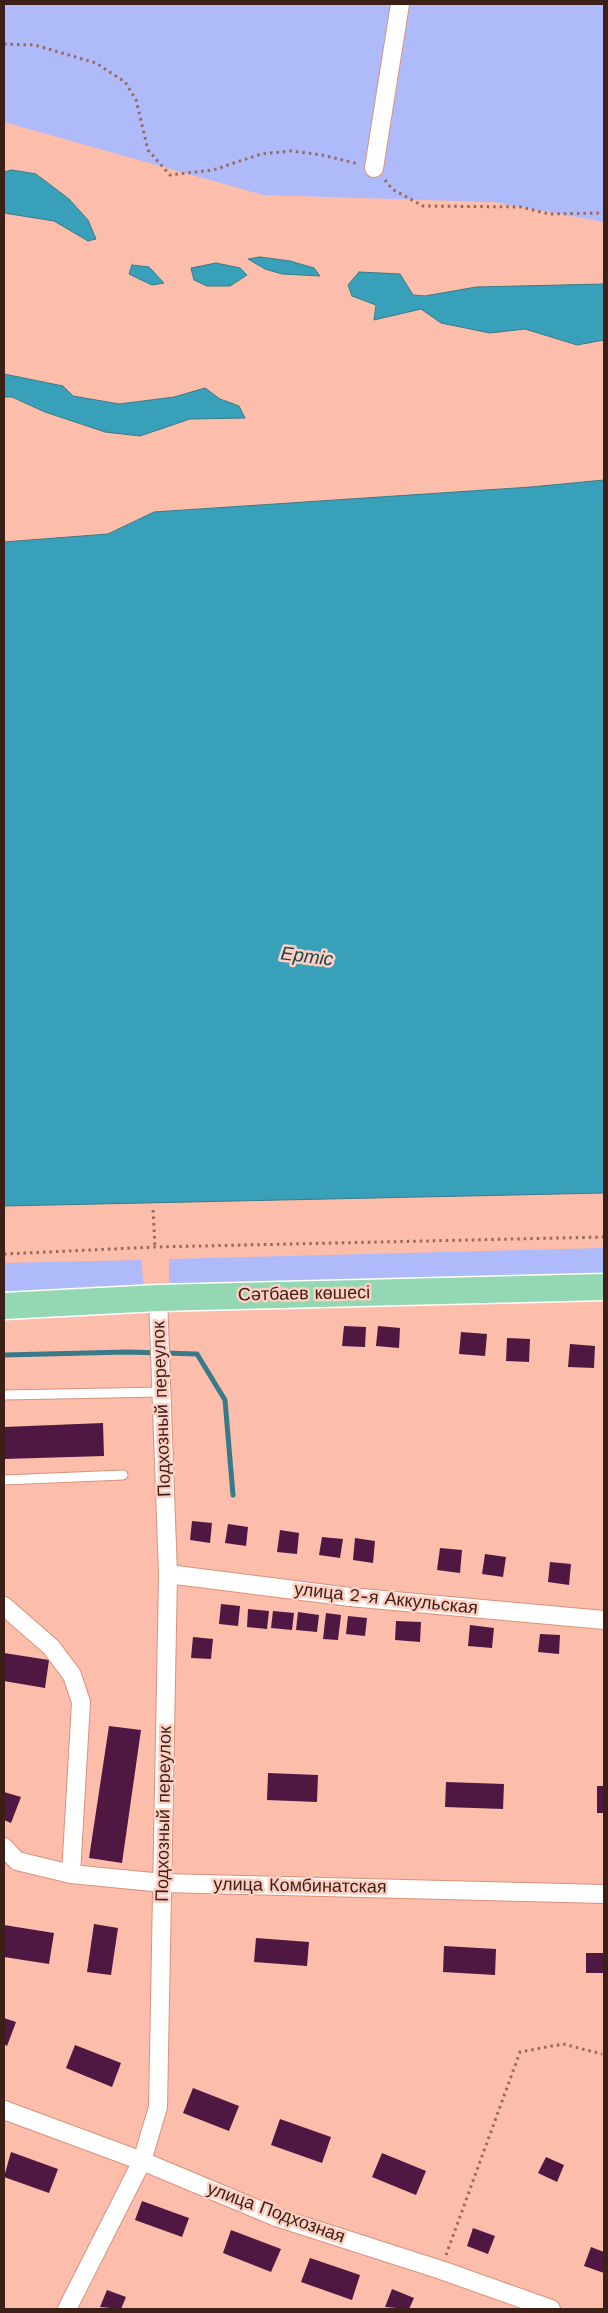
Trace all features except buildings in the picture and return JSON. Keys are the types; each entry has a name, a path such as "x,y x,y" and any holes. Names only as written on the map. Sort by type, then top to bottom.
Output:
{"main road":[{"name":"Сәтбаев көшесі","path":"4,1306 158,1298 604,1287"}],"street":[{"path":"374,168 400,4"},
{"name":"Подхозный переулок","path":"67,2309 142,2161 158,2107 168,1574 158,1298"},
{"name":"улица 2-я Аккульская","path":"168,1574 350,1597 604,1620"},
{"path":"4,1606 51,1647 72,1675 82,1702 71,1874"},
{"name":"улица Комбинатская","path":"4,1847 17,1861 71,1874 163,1883 604,1894"},
{"name":"улица Подхозная","path":"4,2110 142,2161 276,2217 441,2270 551,2309"}],"lane":[{"path":"4,1395 162,1392"},
{"path":"4,1480 123,1475"}],"path":[{"path":"4,44 35,45 96,63 125,82 136,100 148,150 170,175 213,170 261,154 291,152 322,155 374,168 392,189 423,206 521,207 549,214 604,213"},
{"path":"153,1210 155,1247"},
{"path":"4,1254 155,1247 604,1237"},
{"path":"441,2270 520,2052 563,2044 602,2054"}],"shaded area":[{"path":"4,4 604,4 604,222 493,202 263,195 4,122"},
{"path":"604,1248 604,1285 169,1284 169,1259"},
{"path":"141,1260 144,1288 4,1295 4,1263"}],"water":[{"path":"12,170 36,174 69,199 88,220 96,239 88,241 54,221 4,213 4,172"},
{"path":"260,257 290,261 314,268 320,276 282,274 265,269 248,259"},
{"path":"216,263 240,268 247,275 230,286 207,286 194,280 191,268"},
{"path":"132,265 149,267 164,283 152,285 129,274"},
{"path":"359,272 400,274 413,295 425,296 476,287 604,284 604,340 577,345 525,329 490,333 441,323 421,309 374,320 376,305 352,296 348,285"},
{"path":"4,374 63,386 73,396 119,404 174,397 205,388 220,399 239,406 245,418 190,419 140,436 105,432 45,412 12,397 4,397"},
{"name":"Ертіс","path":"604,480 604,1193 4,1206 4,542 108,534 154,512 531,487"}],"waterway":[{"path":"4,1355 127,1352 197,1354 225,1400 233,1495"}]}
